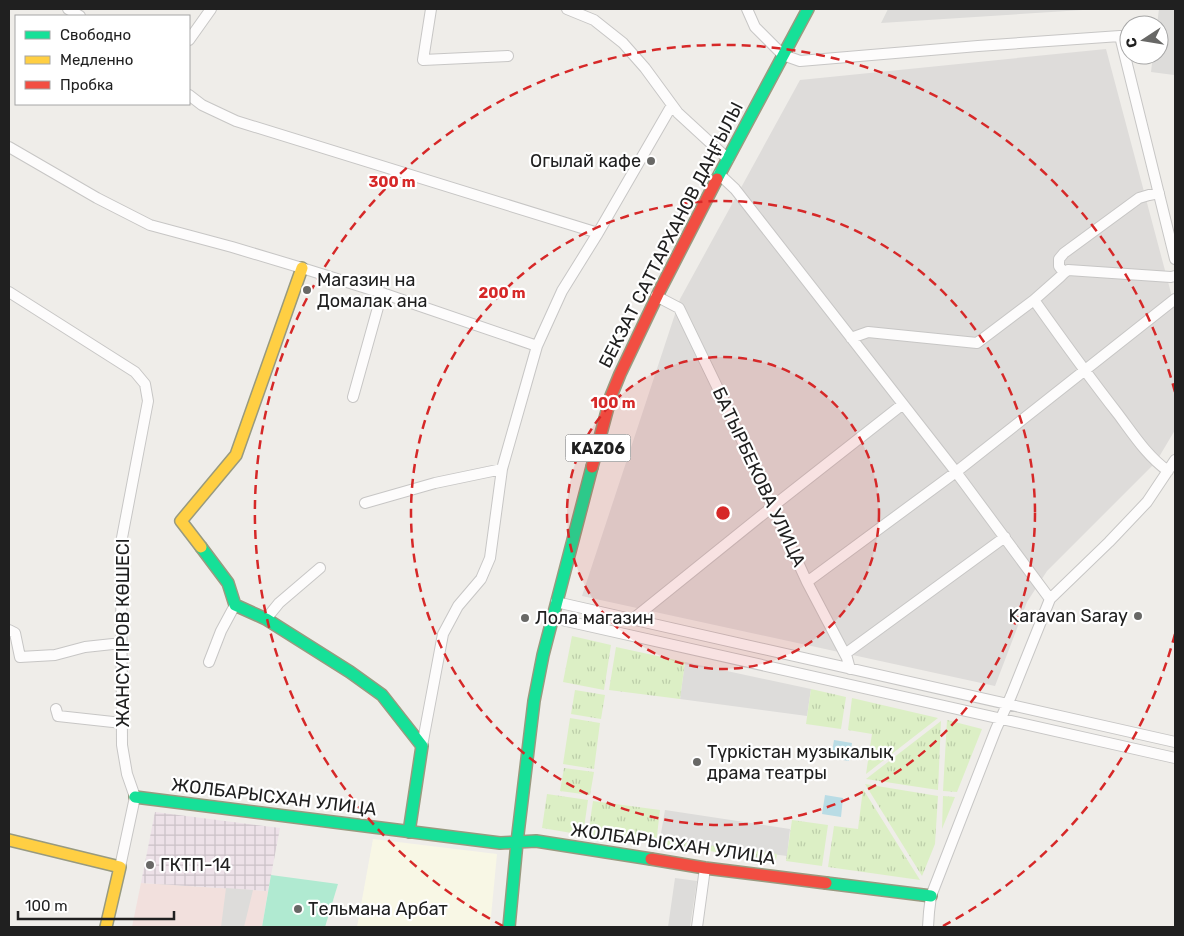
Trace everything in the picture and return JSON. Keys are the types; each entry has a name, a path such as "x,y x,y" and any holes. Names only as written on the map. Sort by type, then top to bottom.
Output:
{"street":[{"path":"190,39 211,9"},
{"path":"431,9 423,60 508,56"},
{"path":"567,9 594,20 623,43 686,121 728,159"},
{"path":"747,9 755,27 783,55 800,61 1120,36 1175,259"},
{"name":"БЕКЗАТ САТТАРХАНОВ ДАҢҒЫЛЫ","path":"510,927 517,842 534,701 556,602 611,396 656,296 808,9"},
{"path":"190,96 202,105 236,121 598,232"},
{"path":"409,832 442,634 458,606 481,578 490,558 502,469 536,346 562,291 672,105"},
{"path":"9,147 97,198 150,224 382,293 536,346"},
{"path":"719,174 735,189 956,472 1050,599"},
{"path":"1064,273 1059,266 1059,260 1064,253 1139,198 1159,193"},
{"path":"209,662 234,605 228,583 181,521 236,456 302,268"},
{"path":"851,338 868,332 977,343 1034,300 1068,270 1175,276"},
{"name":"ЖАНСҮГІРОВ КӨШЕСІ","path":"9,292 135,372 145,384 148,401 122,543 122,745 135,797 120,867"},
{"path":"353,397 382,293"},
{"name":"БАТЫРБЕКОВА УЛИЦА","path":"656,296 679,308 807,582 845,654 850,668"},
{"path":"807,582 956,472 1175,299"},
{"path":"1034,300 1084,370 1145,449 1168,471"},
{"path":"633,620 772,506 902,404"},
{"path":"928,927 931,896 1050,599 1147,502 1175,460"},
{"path":"365,503 426,485 502,469"},
{"path":"845,654 1005,537"},
{"path":"266,619 279,604 320,568"},
{"path":"556,602 1175,742"},
{"path":"234,605 266,619 350,672 382,695 422,746"},
{"path":"553,618 1175,758"},
{"path":"9,630 15,632 20,657 55,655 85,647 122,643"},
{"path":"56,709 58,716 122,723"},
{"name":"ЖОЛБАРЫСХАН УЛИЦА","path":"135,797 500,843 536,841 705,868 931,896"},
{"path":"9,840 120,867 106,927"},
{"path":"697,927 705,868"}],"shaded area":[{"path":"888,9 1098,9 881,23"},
{"path":"1159,9 1175,9 1174,75 1151,72 1152,65 1169,65 1169,15 1158,15"},
{"path":"1106,49 1175,308 1175,430 1156,462 1047,571 1027,602 995,686 582,596 680,299 800,80"},
{"path":"685,662 811,689 807,716 680,699"},
{"path":"665,810 790,829 787,856 660,839"},
{"path":"155,812 280,828 268,891 141,883"},
{"path":"373,839 497,854 490,927 357,927"},
{"path":"675,878 697,881 690,927 668,927"},
{"path":"141,883 268,891 262,927 132,927"},
{"path":"226,888 253,890 244,927 221,927"}],"green space":[{"path":"572,636 611,645 604,690 563,682"},
{"path":"616,647 685,662 680,699 609,690"},
{"path":"811,689 846,697 841,729 806,724"},
{"path":"575,690 605,695 601,719 571,714"},
{"path":"852,698 938,718 866,774 872,734 848,730"},
{"path":"570,718 600,723 594,769 563,764"},
{"path":"947,720 982,729 957,792 943,791"},
{"path":"941,721 938,790 866,779"},
{"path":"564,768 594,772 590,795 560,791"},
{"path":"865,784 938,796 935,844 922,876"},
{"path":"863,789 920,880 828,867 834,826 858,829"},
{"path":"547,794 588,800 583,835 542,828"},
{"path":"943,796 955,797 942,829"},
{"path":"593,801 660,810 656,844 588,835"},
{"path":"792,820 828,825 822,866 786,861"},
{"path":"666,840 777,854 776,860 665,845"},
{"name":"Тельмана Арбат","path":"271,875 338,884 325,927 262,927"}],"water":[{"path":"834,740 852,743 849,761 831,758"},
{"path":"825,795 843,798 841,817 822,814"}],"traffic: fast":[{"path":"717,179 808,9"},
{"path":"509,927 534,701 543,655 592,467"},
{"path":"201,547 228,583 235,605 266,619 350,672 382,695 422,746 409,832"},
{"path":"135,797 500,843 536,841 651,859"},
{"path":"826,883 931,896"}],"traffic: slow":[{"path":"201,547 181,521 236,455 302,268"},
{"path":"9,840 120,867 106,927"}],"traffic: jam":[{"path":"592,467 611,396 620,374 660,290 717,179"},
{"path":"651,859 705,868 826,883"}],"place":[{"name":"Огылай кафе","path":"651,161"},
{"name":"Магазин на Домалак ана","path":"307,290"},
{"name":"Karavan Saray","path":"1138,616"},
{"name":"Лола магазин","path":"525,618"},
{"name":"Түркістан музыкалық драма театры","path":"697,762"},
{"name":"ГКТП-14","path":"150,865"},
{"name":"Тельмана Арбат","path":"298,909"}]}
